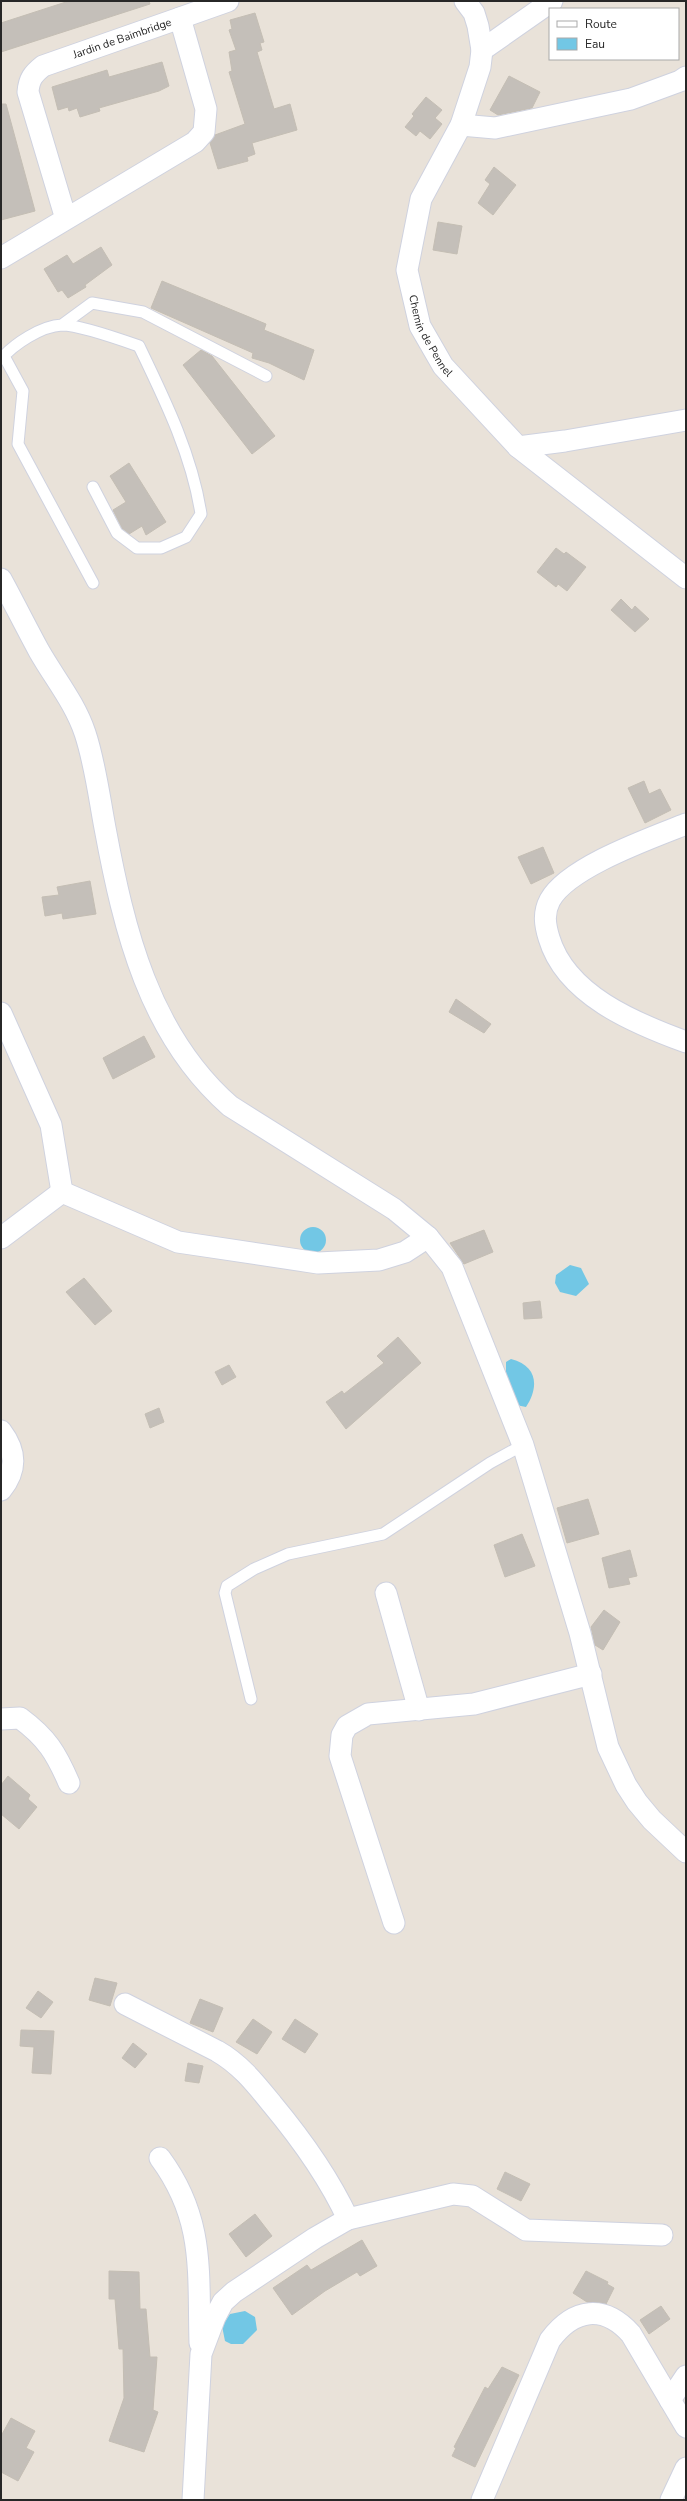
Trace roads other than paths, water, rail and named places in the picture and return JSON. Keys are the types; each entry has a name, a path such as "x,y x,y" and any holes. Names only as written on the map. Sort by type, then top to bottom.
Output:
{"street":[{"path":"180,18 228,1"},
{"name":"Chemin de Pennel","path":"465,1 474,13 482,50 480,67 461,125 421,199 408,270 420,326 443,366 518,447 686,578"},
{"path":"482,50 552,1"},
{"name":"Jardin de Baimbridge","path":"1,258 195,142 204,132 206,109 180,18 43,66 33,74 29,82 28,92 66,219"},
{"path":"461,125 496,128 631,99 680,81 686,76"},
{"path":"518,447 565,441 686,420"},
{"path":"1,579 40,652 80,718 90,750 128,936 160,1017 176,1043 208,1087 230,1106 368,1191 411,1221 440,1250 456,1278 523,1444 573,1608 591,1674 608,1747 626,1785 652,1820 686,1852"},
{"path":"686,824 595,863 565,884 550,900 544,922 552,947 562,968 584,990 649,1028 686,1042"},
{"path":"1,1013 51,1125 62,1192"},
{"path":"62,1192 178,1242 318,1263 379,1260 405,1252 428,1237"},
{"path":"1,1238 62,1192"},
{"path":"1,1431 7,1439 14,1462 11,1477 1,1490"},
{"path":"386,1593 418,1710"},
{"path":"394,1923 340,1756 340,1742 348,1726 363,1716 381,1711 418,1710 488,1701 591,1674"},
{"path":"1,1720 20,1718 46,1739 57,1756 69,1783"},
{"path":"125,2004 217,2051 232,2060 247,2074 301,2139 335,2190 348,2219"},
{"path":"160,2158 172,2175 187,2204 196,2235 201,2354 193,2500"},
{"path":"201,2354 215,2317 223,2302 234,2292 296,2250 348,2219 441,2196 462,2194 472,2196 526,2230 662,2235"},
{"path":"482,2500 550,2340 568,2320 586,2314 607,2315 619,2321 631,2334 686,2427"},
{"path":"670,2400 686,2376"},
{"path":"671,2500 686,2468"}],"lane":[{"path":"93,584 18,444 24,391 2,358 30,334 62,325 92,303 143,312 266,376"},
{"path":"62,325 108,335 140,346 171,413 197,488 201,514 186,537 161,548 137,548 117,533 94,487"},
{"path":"251,1699 225,1593 227,1586 254,1569 288,1554 383,1534 490,1463 523,1444"}],"water":[{"path":"313,1227 322,1231 326,1240 322,1249 313,1253 304,1249 300,1240 304,1231"},
{"path":"570,1265 581,1268 589,1284 576,1296 560,1292 555,1283 556,1275"},
{"path":"511,1359 520,1362 527,1367 534,1378 533,1392 526,1407 516,1405 506,1382 506,1362"},
{"path":"245,2311 255,2317 257,2330 243,2344 231,2344 225,2341 222,2326 230,2314"}]}
